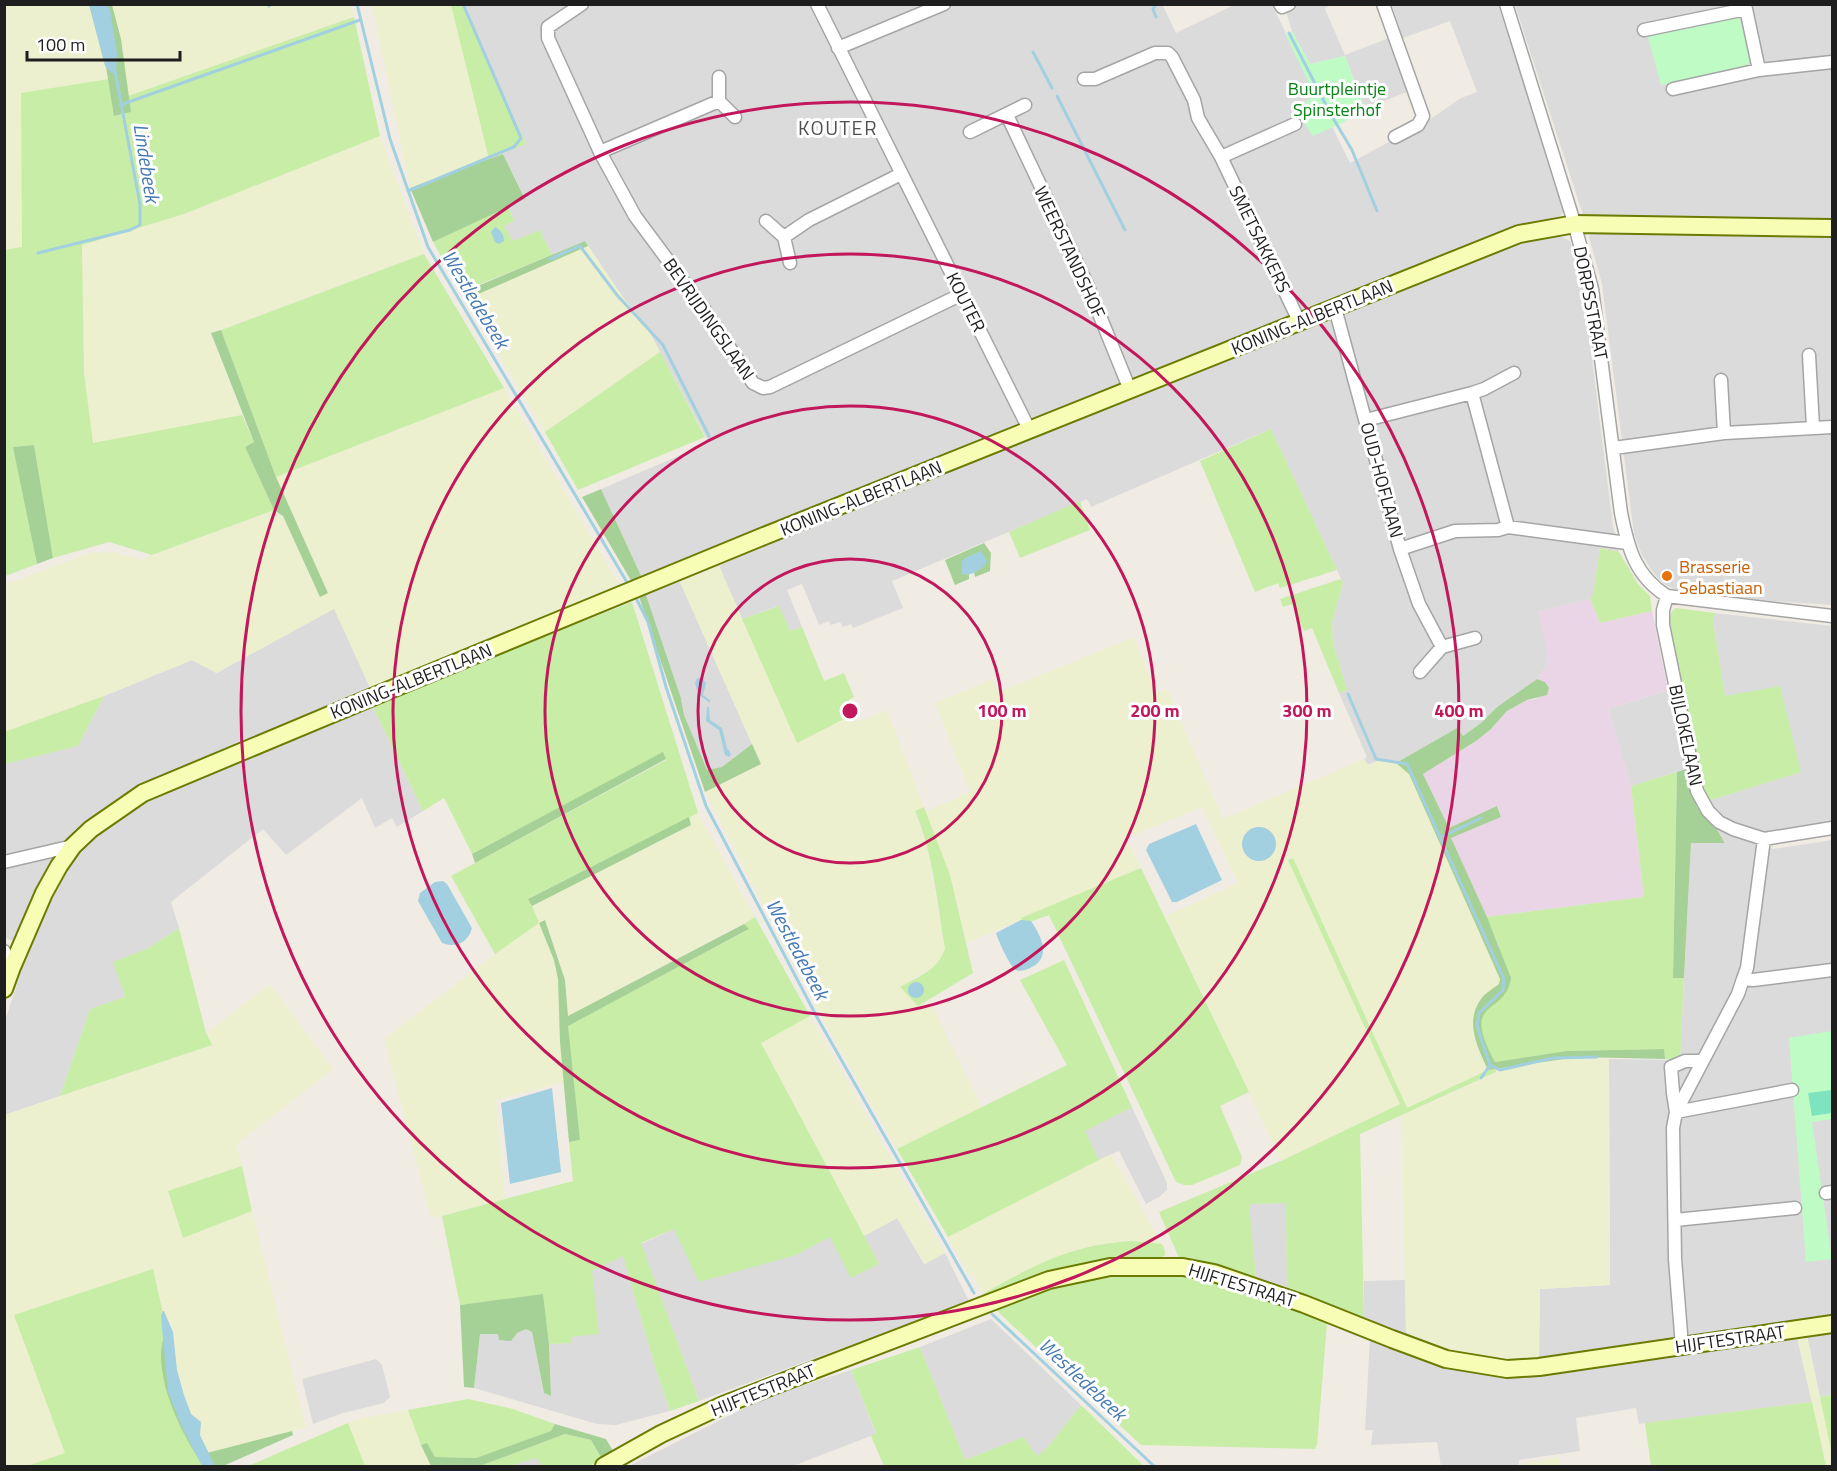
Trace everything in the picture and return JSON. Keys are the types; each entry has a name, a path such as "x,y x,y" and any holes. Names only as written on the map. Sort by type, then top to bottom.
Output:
{"street":[{"name":"BEVRIJDINGSLAAN","path":"582,4 548,27 549,38 600,152 635,216 704,309 757,386 770,387 962,294"},
{"name":"KOUTER","path":"817,4 1030,430"},
{"path":"838,48 944,4"},
{"path":"1280,4 1282,7 1289,4"},
{"path":"1383,4 1423,116 1419,126 1395,137"},
{"name":"DORPSSTRAAT","path":"1506,4 1575,224 1592,290 1627,543 1643,575 1653,587 1667,596"},
{"path":"1644,30 1746,9 1759,70"},
{"name":"SMETSAKKERS","path":"1084,79 1095,79 1155,53 1168,53 1172,57 1194,100 1198,118 1221,157 1299,321"},
{"path":"1673,89 1759,70 1833,62"},
{"path":"718,77 719,101 735,117"},
{"path":"600,152 719,101"},
{"path":"970,132 1024,105"},
{"name":"WEERSTANDSHOF","path":"1007,115 1087,284 1130,390"},
{"path":"1221,157 1295,124"},
{"path":"784,237 809,220 901,174"},
{"path":"766,221 784,237 790,263"},
{"name":"KONING-ALBERTLAAN","path":"4,989 44,893 73,846 108,816 143,793 742,545 1519,234 1575,224 1833,228"},
{"name":"OUD-HOFLAAN","path":"1335,308 1400,549 1419,604 1442,647"},
{"path":"1809,355 1813,427"},
{"path":"1366,420 1472,393 1514,373"},
{"path":"1721,380 1724,433"},
{"path":"1472,393 1508,527"},
{"path":"1614,448 1724,433 1833,427"},
{"path":"1400,549 1455,531 1498,530 1508,527 1627,543"},
{"path":"1667,596 1833,616"},
{"name":"BIJLOKELAAN","path":"1667,596 1663,610 1663,626 1697,791 1708,811 1719,822 1764,839"},
{"path":"1420,672 1442,647 1475,638"},
{"path":"1682,1347 1675,1259 1673,1128 1676,1112 1738,994 1747,968 1764,839 1833,828"},
{"path":"4,862 73,846"},
{"path":"4,951 12,967"},
{"path":"1743,979 1753,980 1833,970"},
{"path":"1676,1112 1672,1093 1671,1067 1685,1061 1703,1061"},
{"path":"1676,1112 1792,1090"},
{"path":"1675,1220 1795,1208"},
{"name":"HIJFTESTRAAT","path":"604,1467 661,1434 723,1405 1049,1281 1110,1267 1183,1267 1214,1273 1304,1304 1446,1359 1507,1369 1539,1367 1833,1324"}],"shaded area":[{"path":"1162,4 1176,33 1234,5 1272,5 1350,163 1426,122 1461,98 1477,92 1450,21 1403,38 1392,5 1498,5 1545,148 1563,212 1559,218 1535,222 1489,236 1018,425 643,580 601,489 709,443 646,326 624,299 585,241 552,255 540,230 513,242 504,226 514,221 508,206 525,198 503,154 525,143 462,5"},
{"path":"1284,5 1330,5 1325,9 1345,55 1389,38 1409,91 1365,109 1345,56 1310,64 1292,31"},
{"path":"1515,5 1832,5 1832,221 1583,215"},
{"path":"1591,233 1832,238 1832,605 1770,601 1674,589 1664,584 1654,574 1642,555 1634,534 1602,284 1589,237"},
{"path":"1560,236 1570,241 1583,287 1613,526 1619,552 1600,548 1593,596 1590,599 1538,612 1548,648 1546,667 1537,679 1497,707 1463,736 1457,728 1396,763 1381,760 1367,765 1364,759 1367,757 1339,693 1347,690 1333,643 1332,622 1343,583 1271,429 1091,507 1087,499 892,581 903,608 853,628 851,624 843,627 840,622 831,625 829,621 819,625 802,584 787,590 802,627 790,631 778,606 742,619 719,566 766,544 1513,241"},
{"path":"680,582 752,744 722,767 713,770 707,770 703,763 684,715 681,698 646,595"},
{"path":"1590,599 1600,623 1652,611 1668,690 1608,709 1631,786 1644,897 1487,917 1450,838 1501,817 1498,806 1449,828 1423,774 1476,741 1491,729 1507,711 1527,700 1536,699 1545,682 1537,679 1546,667 1547,648 1538,612"},
{"path":"335,608 371,690 177,770 128,794 108,807 68,843 18,939 10,940 4,937 4,764 78,746 104,696 192,660 217,673"},
{"path":"1715,613 1832,626 1832,822 1779,832 1763,832 1736,823 1722,815 1708,801 1801,772 1725,697 1713,621"},
{"path":"1668,690 1686,769 1631,786 1608,709"},
{"path":"372,705 423,811 397,827 392,818 375,828 362,798 286,855 263,829 171,902 179,928 149,948 114,962 125,997 90,1009 60,1096 5,1115 5,1021 45,910 60,877 70,862 101,829 145,800"},
{"path":"1716,828 1773,849 1832,840 1832,1314 1539,1360 1540,1289 1610,1285 1609,1059 1680,1060 1691,842 1725,842"},
{"path":"1132,1107 1167,1183 1167,1190 1146,1204 1119,1151 1099,1160 1084,1131"},
{"path":"1286,1203 1287,1287 1256,1278 1248,1204"},
{"path":"897,1218 924,1264 945,1253 969,1301 699,1401 641,1244 674,1229 796,1255 831,1236 879,1264 864,1236"},
{"path":"623,1255 670,1411 616,1425 597,1424 474,1388 480,1334 517,1333 526,1329 532,1332 544,1393 551,1396 549,1344 571,1343 592,1271"},
{"path":"1405,1280 1406,1331 1411,1337 1364,1317 1364,1281"},
{"path":"991,1319 1081,1405 1047,1448 1037,1457 1023,1437 965,1460 920,1347"},
{"path":"1832,1332 1832,1395 1820,1397 1807,1336"},
{"path":"1797,1337 1812,1402 1639,1424 1636,1408 1576,1418 1580,1451 1519,1460 1519,1466 1441,1466 1437,1442 1371,1445 1373,1430 1365,1430 1370,1338 1449,1367 1496,1376 1574,1371"},
{"path":"376,1359 382,1365 390,1397 384,1403 343,1413 313,1424 302,1379"},
{"path":"851,1370 876,1434 793,1466 629,1466 764,1398"},
{"path":"536,1457 543,1466 510,1466"}],"green space":[{"path":"4,5 96,5 109,79 21,94 22,248 5,250"},
{"path":"96,5 112,5 121,39 131,112 114,116"},
{"path":"112,5 351,5 354,17 128,96 121,39"},
{"path":"372,5 451,5 489,159 410,188"},
{"path":"451,5 462,5 526,144 489,159"},
{"path":"1730,15 1740,19 1749,62 1743,68 1661,85 1648,37"},
{"path":"354,17 380,136 184,214 82,245 84,373 93,443 242,415 254,442 245,447 274,510 152,555 109,542 53,558 34,445 14,447 37,564 5,576 4,250 22,247 21,93 109,79 115,116 131,112 128,96"},
{"name":"Buurtpleintje Spinsterhof","path":"1292,31 1310,64 1345,56 1365,109 1342,123 1313,136 1294,108 1315,96 1286,35"},
{"path":"380,136 424,254 211,333 242,415 93,444 84,373 82,245 184,214"},
{"path":"503,154 525,199 433,242 410,188"},
{"path":"508,206 514,221 504,226 513,241 540,230 552,255 473,287 476,295 465,299 433,242"},
{"path":"585,241 588,246 476,295 473,288"},
{"path":"588,246 624,299 646,326 660,352 545,432 465,299"},
{"path":"424,254 504,388 276,477 221,330"},
{"path":"221,330 276,477 328,593 320,597 283,516 274,510 245,447 254,442 211,333"},
{"path":"660,352 705,437 578,490 545,432"},
{"path":"504,388 620,586 371,690 334,609 216,673 192,660 104,696 6,732 4,727 4,585 89,553 114,552 141,560 274,510 283,516 320,597 328,593 276,477"},
{"path":"1271,429 1337,570 1280,588 1278,583 1255,592 1200,461"},
{"path":"34,445 53,558 37,564 13,447"},
{"path":"601,489 643,580 633,584 582,497"},
{"path":"1080,501 1090,530 1020,558 1009,532"},
{"path":"984,543 991,553 990,571 975,577 974,572 984,567 965,575 969,574 969,579 955,585 945,560"},
{"path":"1600,548 1619,552 1638,584 1650,596 1652,611 1600,623 1590,599 1593,595"},
{"path":"719,566 797,743 854,714 858,722 887,710 924,807 915,811 927,849 945,947 943,958 937,965 900,987 918,1006 930,1002 982,1108 897,1149 824,1022 705,792 761,764 680,582"},
{"path":"1341,579 1343,583 1332,622 1333,643 1347,690 1339,693 1312,628 1304,631 1292,604 1283,607 1280,599"},
{"path":"646,595 681,698 684,715 707,770 722,767 752,744 761,764 705,792 639,597"},
{"path":"632,602 698,813 529,898 539,923 495,954 451,876 666,760 663,753 472,854 444,798 423,811 372,705"},
{"path":"779,606 790,631 802,627 824,681 844,673 854,697 849,700 854,714 797,743 742,619"},
{"path":"1676,608 1715,613 1713,621 1725,696 1780,686 1801,772 1708,801 1701,786 1669,621 1672,611"},
{"path":"1134,637 1156,693 1167,689 1223,819 1364,759 1368,765 1381,760 1396,763 1409,774 1500,979 1499,984 1493,989 1477,1046 1488,1070 1407,1108 1293,858 1288,860 1400,1104 1281,1161 1166,916 1238,883 1202,807 1126,838 1141,868 967,943 950,875 925,812 970,792 935,703 993,679 999,692"},
{"path":"1537,679 1545,682 1549,688 1547,695 1527,700 1507,711 1491,729 1476,741 1423,774 1449,828 1497,806 1501,817 1451,838 1487,917 1511,978 1501,999 1487,1010 1483,1017 1481,1027 1485,1041 1495,1062 1567,1051 1664,1049 1665,1059 1578,1057 1488,1070 1477,1044 1473,1026 1476,1008 1483,997 1499,984 1500,979 1409,774 1396,763 1457,728 1463,736 1497,707"},
{"path":"104,696 78,746 5,764 4,732"},
{"path":"663,752 666,759 475,863 472,854"},
{"path":"1686,769 1697,807 1716,828 1725,843 1691,843 1684,978 1673,978 1677,772"},
{"path":"1677,772 1673,977 1684,978 1680,1060 1665,1059 1664,1049 1567,1051 1495,1062 1482,1034 1480,1022 1488,1007 1505,994 1499,946 1486,917 1644,897 1631,786"},
{"path":"924,807 950,875 973,973 918,1006 900,987 933,967 945,948 930,861 915,811"},
{"path":"698,813 755,917 568,1016 565,980 557,953 546,920 539,923 532,906 691,825 689,817"},
{"path":"689,817 691,825 532,906 528,899"},
{"path":"1293,858 1407,1108 1488,1070 1496,1069 1496,1072 1360,1134 1364,1317 1287,1287 1286,1203 1249,1204 1256,1278 1220,1267 1180,1260 1159,1212 1281,1161 1400,1104 1288,860"},
{"path":"1141,868 1249,1092 1220,1106 1242,1157 1240,1165 1192,1185 1176,1182 1049,915 1024,924 1021,918"},
{"path":"755,917 810,1016 761,1043 879,1264 851,1278 830,1237 796,1255 699,1282 674,1229 641,1243 699,1401 670,1411 623,1256 592,1271 599,1334 571,1337 571,1343 549,1344 543,1295 460,1305 442,1216 573,1181 569,1142 580,1140 567,1026 748,930 744,924"},
{"path":"545,920 565,980 568,1016 744,924 749,929 568,1026 580,1140 569,1142 560,1042 558,979 554,960 539,923"},
{"path":"539,923 554,960 558,979 564,1082 496,1100 505,1199 431,1218 384,1039"},
{"path":"179,928 206,1033 212,1045 60,1096 90,1009 125,997 113,962 149,948"},
{"path":"1064,960 1132,1107 1085,1131 1099,1160 948,1237 897,1149 1067,1065 1020,980"},
{"path":"270,984 333,1069 237,1144 242,1166 168,1192 183,1238 252,1211 306,1428 203,1454 181,1393 152,1269 66,1454 27,1466 5,1466 4,1115 212,1045 206,1033"},
{"path":"810,1016 945,1253 925,1264 897,1218 864,1236 761,1042"},
{"path":"1832,1031 1832,1119 1812,1122 1832,1259 1806,1262 1789,1038"},
{"path":"1578,1057 1609,1059 1610,1285 1540,1289 1539,1360 1505,1360 1461,1354 1411,1337 1406,1331 1401,1116 1496,1073 1496,1069"},
{"path":"1832,1090 1832,1113 1812,1116 1808,1093"},
{"path":"1111,1154 1162,1244 1131,1241 1098,1245 1060,1257 983,1294 972,1274 969,1275 948,1237"},
{"path":"242,1166 252,1211 183,1238 168,1191"},
{"path":"1131,1241 1162,1244 1165,1255 1161,1258 1111,1260 1081,1265 983,1298 983,1294 996,1286 1053,1258 1083,1248"},
{"path":"153,1269 166,1327 161,1354 204,1466 27,1466 65,1453 14,1315"},
{"path":"1140,1272 1177,1273 1216,1280 1327,1323 1315,1449 1141,1445 995,1309 1066,1286"},
{"path":"543,1294 549,1344 551,1396 544,1393 532,1332 526,1329 517,1333 511,1341 499,1340 498,1334 480,1334 474,1388 464,1387 460,1305"},
{"path":"166,1327 181,1393 203,1454 292,1431 293,1435 223,1466 204,1466 188,1442 169,1399 161,1355"},
{"path":"1807,1336 1832,1455 1832,1466 1826,1466 1797,1337"},
{"path":"920,1347 965,1460 1023,1437 1037,1456 1047,1448 1081,1405 1144,1466 884,1466 871,1436 876,1433 851,1370"},
{"path":"1832,1395 1832,1455 1820,1397"},
{"path":"468,1399 513,1409 555,1424 552,1431 476,1458 435,1457 427,1444 421,1445 408,1410"},
{"path":"1812,1402 1826,1466 1651,1466 1645,1423"},
{"path":"408,1410 431,1466 365,1466 348,1423"},
{"path":"348,1423 365,1466 248,1466"},
{"path":"555,1424 606,1439 612,1449 611,1454 602,1459 591,1440 565,1434 480,1466 431,1466 421,1445 427,1443 435,1457 476,1458 551,1431"},
{"path":"565,1434 591,1440 602,1459 589,1466 543,1466 536,1458 510,1466 480,1466"},
{"path":"1559,1457 1561,1466 1523,1466 1523,1464"}],"water":[{"path":"89,5 107,5 110,10 117,53 116,73 111,73 105,66"},
{"path":"495,227 500,231 504,241 499,244 495,242 491,232"},
{"path":"981,551 987,561 985,564 980,570 962,574 962,561"},
{"path":"697,678 702,678 706,683 703,695 710,700 710,703 698,694 695,683"},
{"path":"707,707 709,707 710,720 722,728 727,748 731,754 729,757 725,755 719,730 706,721"},
{"path":"1196,824 1222,880 1177,902 1172,902 1146,850 1149,844"},
{"path":"1259,827 1271,832 1276,844 1271,856 1259,861 1247,856 1242,844 1247,832"},
{"path":"443,881 447,884 472,928 464,941 452,945 442,943 418,901 420,893 435,882"},
{"path":"1021,920 1031,921 1039,934 1043,953 1037,964 1019,971 1011,964 996,933"},
{"path":"916,982 924,990 916,998 908,990"},
{"path":"552,1088 561,1172 510,1184 501,1103"},
{"path":"163,1311 173,1332 177,1370 184,1395 191,1414 201,1422 200,1435 215,1466 202,1466 181,1425 168,1392 161,1316"}],"waterway":[{"name":"Westledebeek","path":"357,4 390,139 428,247 628,584"},
{"path":"408,191 514,147 521,138 463,4"},
{"path":"1156,4 1153,9 1156,17"},
{"path":"120,105 360,20"},
{"path":"1289,33 1327,107"},
{"path":"1033,52 1052,88"},
{"name":"Lindebeek","path":"38,253 130,230 140,225 140,204 115,71"},
{"path":"1057,96 1125,230"},
{"path":"1333,118 1352,150 1377,211"},
{"path":"550,259 580,246 617,295 663,345 709,436"},
{"name":"Westledebeek","path":"637,600 648,622 666,687 706,806 818,1019 974,1293"},
{"path":"1348,694 1376,759 1407,764 1504,979 1503,990 1479,1013 1477,1026 1490,1065 1500,1070 1553,1058 1597,1057"},
{"path":"1441,837 1481,818"},
{"path":"1481,1078 1490,1065"},
{"name":"Westledebeek","path":"992,1314 1154,1466"}],"place":[{"name":"Brasserie Sebastiaan","path":"1667,576"}],"district":[{"name":"KOUTER","path":"838,127"}]}
